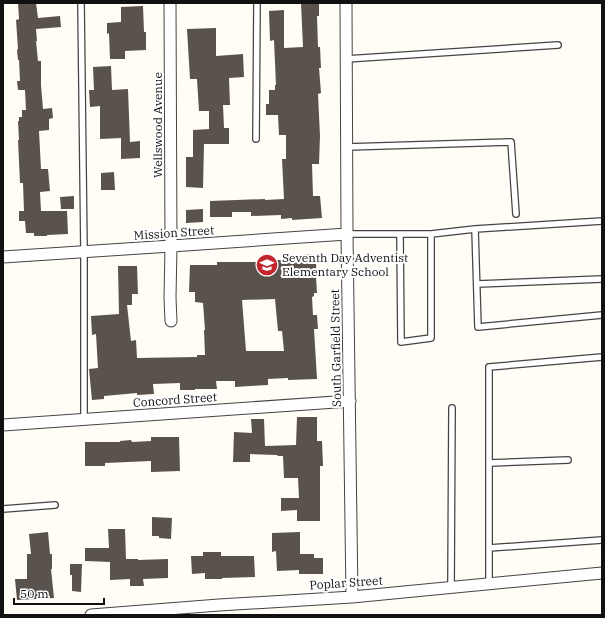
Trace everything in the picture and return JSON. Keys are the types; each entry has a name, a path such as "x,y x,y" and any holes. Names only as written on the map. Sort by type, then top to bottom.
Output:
{"street":[{"name":"Wellswood Avenue","path":"170,3 171,321"},
{"name":"South Garfield Street","path":"346,3 347,234 352,596"},
{"name":"Mission Street","path":"3,257 347,234"},
{"name":"Concord Street","path":"3,426 350,401"},
{"name":"Poplar Street","path":"91,615 182,611 452,588 602,573"}],"lane":[{"path":"81,3 84,252 84,420"},
{"path":"256,138 257,3"},
{"path":"346,59 558,44"},
{"path":"347,147 511,142 516,214"},
{"path":"347,234 431,234 475,229 602,221"},
{"path":"475,229 478,327 602,315"},
{"path":"400,234 401,342 431,338 431,234"},
{"path":"477,284 602,279"},
{"path":"489,584 490,367 602,357"},
{"path":"452,408 452,588"},
{"path":"489,463 568,460"},
{"path":"3,510 55,506"},
{"path":"489,548 602,540"}],"building":[{"path":"18,3 36,3 38,18 60,16 61,27 36,29 38,61 41,61 43,109 52,108 53,118 49,119 49,130 39,131 41,169 48,169 50,191 40,192 41,211 67,211 68,234 34,236 34,233 26,233 25,221 19,221 19,211 24,211 23,183 20,183 18,121 19,117 22,117 22,110 26,110 25,90 18,90 17,81 20,81 16,20 19,19"},
{"path":"301,3 319,3 319,16 317,16 318,47 320,47 321,68 319,68 321,93 318,94 320,136 319,164 312,164 313,196 320,196 322,218 292,220 292,218 281,219 281,215 251,216 251,212 232,212 232,217 210,217 210,201 284,199 282,159 286,159 286,135 279,135 278,115 266,115 266,104 269,104 269,90 275,90 276,85 274,40 270,41 269,11 284,10 284,48 303,47"},
{"path":"143,6 144,32 146,32 146,50 125,51 125,59 110,59 107,23 121,22 121,7"},
{"path":"216,28 216,56 243,54 244,77 229,78 230,105 223,105 224,128 229,128 229,144 204,144 203,188 186,187 186,157 193,157 193,130 209,129 209,111 199,111 197,79 190,79 187,29"},
{"path":"111,66 112,90 128,89 130,142 140,141 140,158 121,159 121,138 100,139 100,106 90,107 89,90 94,90 93,67"},
{"path":"114,172 115,190 101,190 101,173"},
{"path":"74,196 74,209 61,209 60,197"},
{"path":"203,209 203,222 186,223 186,210"},
{"path":"313,254 314,264 316,264 317,293 314,293 314,296 312,297 313,315 317,315 318,329 314,329 317,379 268,379 268,385 235,387 235,381 216,381 217,389 195,390 180,390 180,383 153,384 154,394 137,395 137,393 104,396 104,399 92,400 89,369 98,368 96,334 92,335 91,316 119,314 118,266 137,266 138,294 132,294 132,305 127,305 131,341 136,340 137,358 197,357 197,355 205,355 203,303 195,302 195,292 189,292 190,265 217,265 217,262 260,262 260,260 285,260 284,256","holes":["275,299 278,331 282,331 284,351 246,351 242,300"]},
{"path":"297,417 317,417 317,441 322,441 323,466 320,466 320,521 297,521 297,510 281,511 281,498 299,498 298,478 284,478 283,456 250,454 250,462 233,462 234,432 252,433 251,419 264,419 265,446 296,445"},
{"path":"151,437 179,437 180,471 151,472 151,461 105,463 105,466 85,466 85,442 120,442 131,440 132,442 151,441"},
{"path":"152,517 172,518 171,539 152,536"},
{"path":"108,529 125,529 126,559 168,559 168,578 143,579 144,586 130,586 130,579 110,580 110,562 85,561 85,548 109,548"},
{"path":"48,532 50,554 52,554 51,569 54,598 17,600 15,579 27,579 27,554 31,554 29,534"},
{"path":"300,532 300,554 314,554 314,558 323,558 323,574 299,574 299,570 277,571 276,551 272,552 272,533"},
{"path":"203,552 221,552 221,556 254,556 255,577 205,579 205,573 192,574 191,556 203,556"},
{"path":"70,564 82,564 81,592 72,591"}],"place":[{"name":"Seventh Day Adventist Elementary School","path":"267,265"}]}
